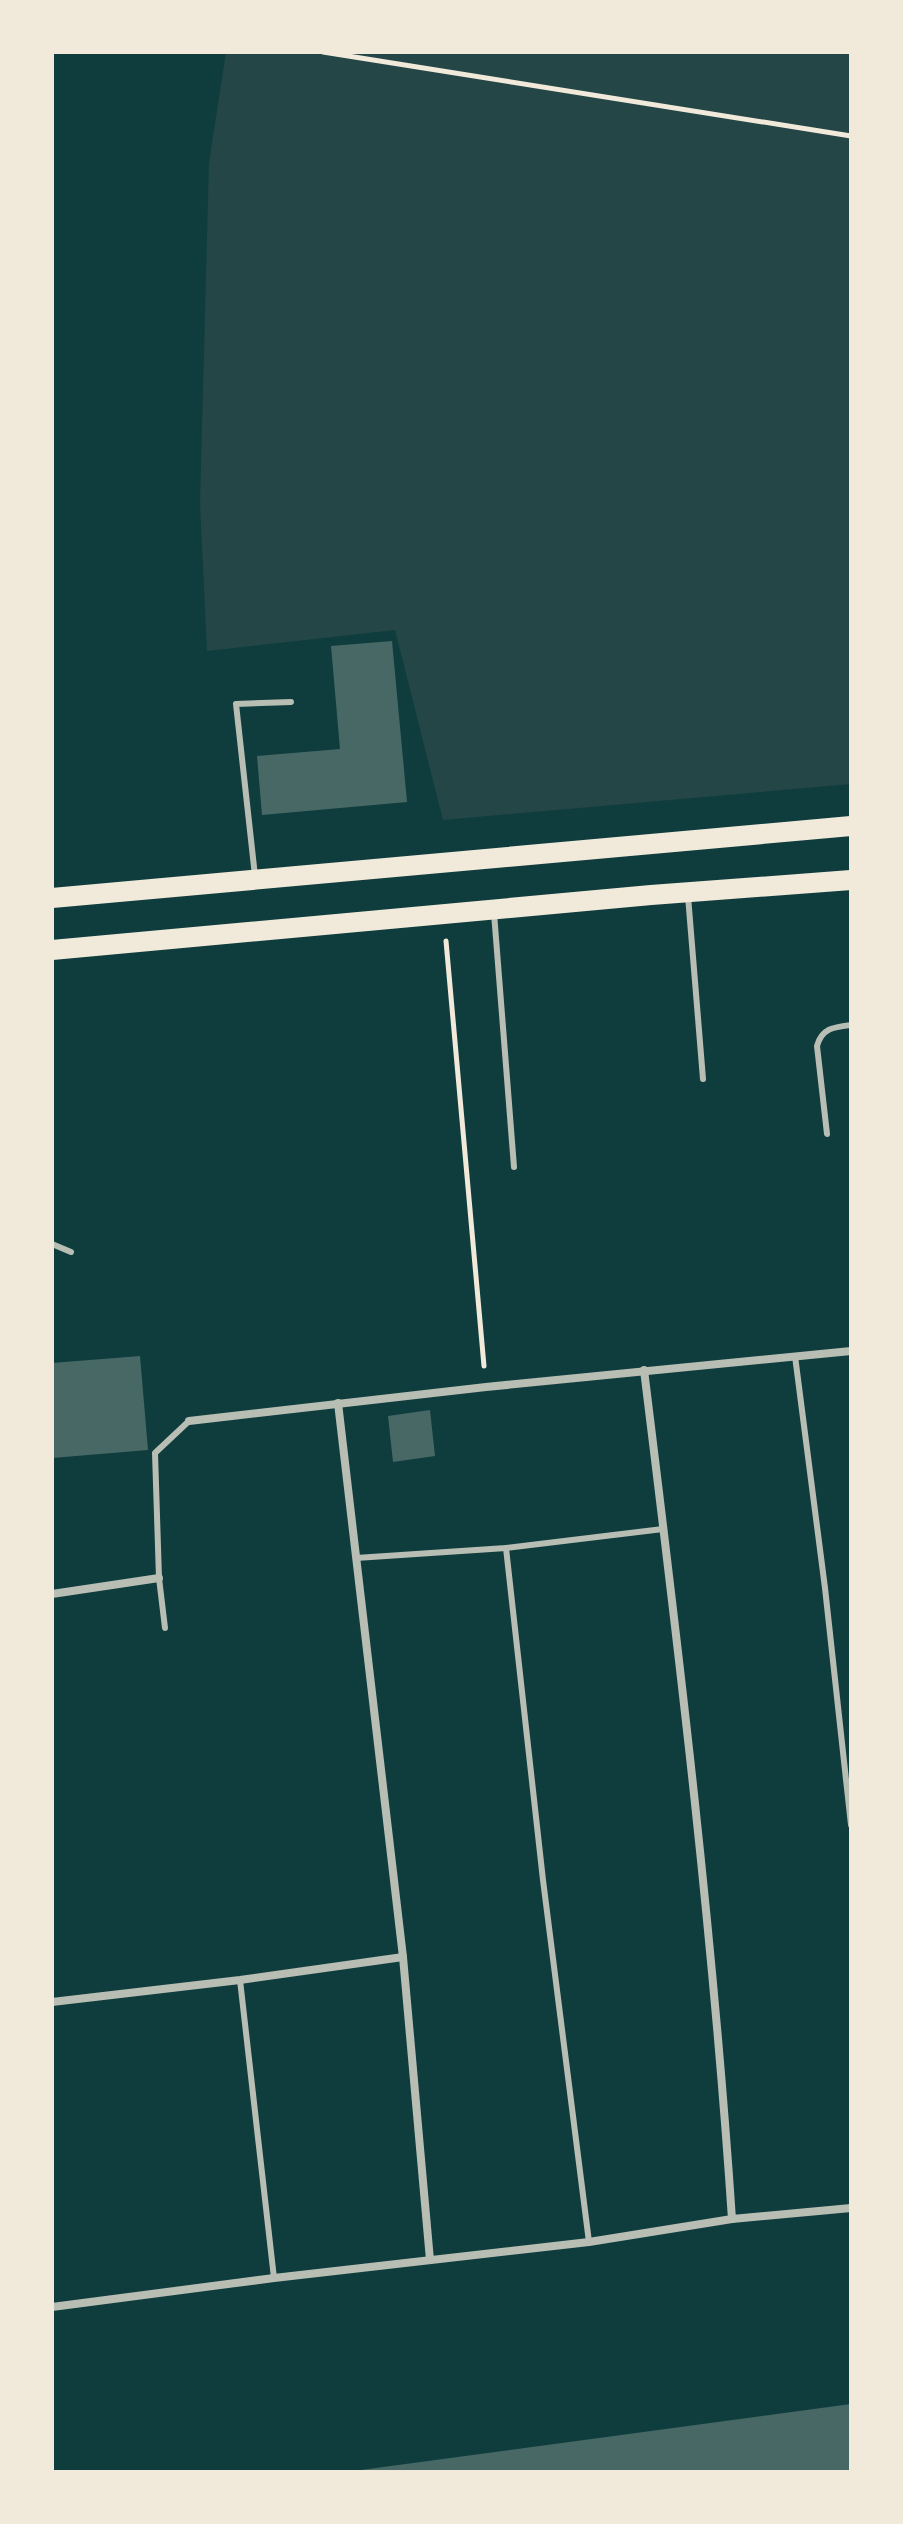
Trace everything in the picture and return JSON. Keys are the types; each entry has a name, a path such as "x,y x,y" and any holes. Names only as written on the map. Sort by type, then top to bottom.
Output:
{"main road":[{"path":"52,898 851,826"},
{"path":"52,950 851,880"}],"street":[{"path":"189,1421 644,1370 851,1351"},
{"path":"644,1370 689,1737 720,2037 732,2219"},
{"path":"338,1403 403,1957 430,2260"},
{"path":"52,1594 159,1578"},
{"path":"52,2002 403,1957"},
{"path":"52,2307 589,2242 732,2219 851,2208"}],"lane":[{"path":"255,879 236,704 291,702"},
{"path":"688,892 703,1079"},
{"path":"494,910 514,1167"},
{"path":"827,1134 817,1046 828,1028 851,1025"},
{"path":"52,1244 71,1252"},
{"path":"795,1356 851,1825"},
{"path":"165,1628 159,1578 155,1453 189,1421"},
{"path":"356,1558 506,1548 663,1529"},
{"path":"506,1548 543,1880 589,2242"},
{"path":"240,1980 274,2278"}],"path":[{"path":"323,52 851,136"},
{"path":"444,914 486,1387"}],"shaded area":[{"path":"226,52 851,52 851,784 443,820 395,630 207,651 200,504 209,163"}],"building":[{"path":"392,641 407,802 262,815 257,756 340,749 331,646"},
{"path":"140,1356 148,1450 52,1458 52,1363"},
{"path":"430,1410 435,1456 393,1462 388,1416"},
{"path":"851,2404 851,2472 361,2472 361,2470"}]}
